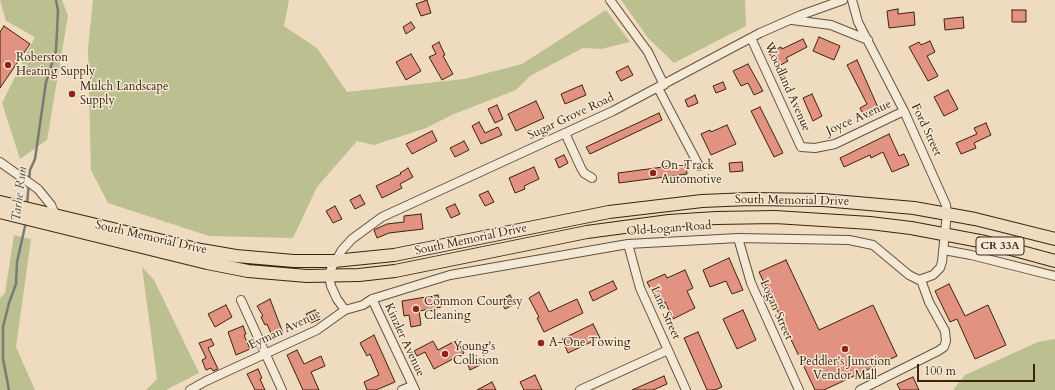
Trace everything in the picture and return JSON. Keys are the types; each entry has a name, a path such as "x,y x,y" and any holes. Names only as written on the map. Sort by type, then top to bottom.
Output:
{"highway":[{"name":"South Memorial Drive","path":"0,202 166,242 236,256 294,261 334,261 401,254 609,212 702,201 750,199 823,200 883,205 947,213"},
{"name":"South Memorial Drive","path":"0,212 207,263 284,275 329,276 396,271 587,232 669,221 775,217 842,220 944,234"},
{"name":"CR 33A","path":"947,213 1055,238"},
{"name":"CR 33A","path":"944,234 1055,261"}],"street":[{"path":"610,0 648,52 661,87 698,166"},
{"name":"Sugar Grove Road","path":"329,276 334,261 355,236 382,217 661,87 751,38 790,20 843,0"},
{"name":"Ford Street","path":"852,0 858,22 904,111 942,195 947,213 944,234 944,250"},
{"path":"790,20 831,24 868,40"},
{"name":"Woodland Avenue","path":"751,38 801,147"},
{"name":"Joyce Avenue","path":"801,147 815,148 835,144 904,111"},
{"path":"565,133 581,168 584,173 592,178"},
{"path":"0,162 27,180 46,197 56,216"},
{"name":"Old Logan Road","path":"372,299 450,275 628,244 738,238 850,240 870,243 909,275 922,280"},
{"name":"Logan Street","path":"738,238 751,283 798,390"},
{"name":"Lane Street","path":"628,244 640,288 686,390"},
{"path":"860,390 944,347 946,341 945,331 929,302 922,280 933,275 940,268 944,250 971,255 1055,276"},
{"path":"329,276 331,286 337,299 346,310"},
{"name":"Eyman Avenue","path":"190,390 206,380 317,330 346,310 363,305 372,299"},
{"name":"Kinzler Avenue","path":"372,299 414,388"},
{"path":"241,300 282,390"},
{"path":"580,390 668,350"},
{"path":"402,390 414,388"}],"green space":[{"path":"0,0 62,0 68,16 47,140 20,159 2,103 35,37 6,21"},
{"path":"93,0 289,0 284,26 317,48 347,92 464,79 522,64 606,10 630,42 601,49 583,48 530,76 516,90 454,114 426,128 374,145 357,141 317,187 293,238 209,236 108,203 91,170 88,49"},
{"path":"621,0 745,0 746,26 674,63 648,38"},
{"path":"14,235 31,239 16,347 35,390 0,390 0,298 5,293"},
{"path":"142,267 154,280 199,373 166,390 146,390 157,379"},
{"path":"1055,339 1055,390 953,390 965,375 1038,342"}],"building":[{"path":"427,0 431,13 421,16 416,4"},
{"path":"898,9 898,14 914,12 915,25 889,28 887,11"},
{"path":"1012,10 1026,10 1026,22 1012,22"},
{"path":"963,17 964,28 945,30 944,19"},
{"path":"411,22 415,28 406,34 403,27"},
{"name":"Roberston Heating Supply","path":"4,26 30,44 0,88 0,32"},
{"path":"819,37 840,46 834,60 813,51"},
{"path":"803,39 807,47 786,58 788,61 777,67 769,53 781,47 782,49"},
{"path":"930,41 935,52 927,56 938,76 928,81 909,47 919,42 921,45"},
{"path":"439,42 445,55 443,56 453,74 442,80 429,57 436,54 432,46"},
{"path":"411,54 421,71 406,80 396,62"},
{"path":"857,60 880,112 865,118 860,108 867,104 847,65"},
{"path":"748,64 763,91 754,95 748,83 741,86 733,71"},
{"path":"628,66 633,75 621,81 616,72"},
{"path":"723,82 726,89 716,93 713,86"},
{"path":"582,85 586,95 565,104 561,94"},
{"path":"948,90 958,109 944,116 934,97"},
{"path":"812,94 822,116 813,121 803,98"},
{"path":"695,95 698,103 688,107 685,100"},
{"path":"536,101 544,118 516,131 508,114"},
{"path":"497,105 503,119 495,123 488,109"},
{"path":"760,107 783,153 774,157 751,111"},
{"path":"659,113 662,120 590,154 586,147"},
{"path":"479,122 485,133 498,127 502,135 481,144 472,126"},
{"path":"986,123 991,135 974,143 976,148 961,154 956,143 977,134 974,128"},
{"path":"727,125 736,144 711,155 701,134 710,130 711,132"},
{"path":"432,131 437,141 412,154 406,144"},
{"path":"889,134 899,156 904,154 909,165 892,172 883,152 871,158 870,155 844,167 840,158"},
{"path":"464,141 469,150 455,157 450,148"},
{"path":"564,155 568,163 559,168 555,159"},
{"path":"742,162 743,171 730,172 729,163"},
{"name":"On-Track Automotive","path":"686,164 687,174 619,183 618,173"},
{"path":"534,167 539,179 524,186 525,189 515,193 509,178"},
{"path":"408,168 413,177 400,184 402,188 382,198 376,186 401,174 400,173"},
{"path":"488,191 494,202 485,206 479,195"},
{"path":"360,195 365,204 355,209 350,200"},
{"path":"455,204 460,214 451,218 446,208"},
{"path":"335,206 342,219 333,223 326,211"},
{"path":"421,214 423,229 389,233 377,238 374,230 387,224 404,222 404,216"},
{"path":"729,258 743,290 732,294 726,281 710,287 703,270"},
{"name":"Peddler's Junction Vendor Mall","path":"786,260 819,330 873,305 897,356 824,390 815,390 759,272"},
{"path":"685,270 693,288 687,291 695,308 673,319 665,302 659,305 647,282 665,274 667,278"},
{"path":"613,281 617,289 593,301 589,292"},
{"path":"949,284 965,316 988,305 1006,345 975,359 957,319 950,322 935,291"},
{"path":"539,292 549,312 577,299 583,313 544,332 537,318 539,317 529,298"},
{"name":"Common Courtesy Cleaning","path":"438,295 441,307 419,311 421,325 411,327 409,315 404,316 402,301"},
{"path":"510,295 515,304 505,309 500,300"},
{"path":"270,299 283,333 273,338 267,324 265,325 261,317 263,316 257,306"},
{"path":"226,305 232,317 215,327 208,314"},
{"path":"315,310 320,319 311,323 306,314"},
{"path":"743,310 756,340 737,349 723,319"},
{"path":"593,324 600,338 568,353 562,339"},
{"path":"243,326 246,334 244,335 250,349 236,355 228,332"},
{"path":"698,332 722,387 715,390 707,390 684,338"},
{"path":"374,335 395,382 376,390 367,390 364,382 379,375 370,354 367,356 360,343"},
{"path":"211,339 214,345 208,348 218,369 213,371 211,368 206,370 202,360 206,358 199,343"},
{"name":"Young's Collision","path":"457,340 464,353 434,369 425,352 417,356 414,351 433,341 438,350"},
{"path":"297,350 304,364 321,356 325,366 311,372 319,390 303,390 287,355"},
{"path":"475,356 480,365 470,370 466,360"},
{"path":"258,369 262,378 260,379 265,390 255,390 247,374"},
{"path":"535,375 542,390 524,390 520,382"},
{"path":"664,376 667,384 653,390 632,390"},
{"path":"913,377 919,390 900,390 897,384"},
{"path":"492,382 496,390 477,390"}],"waterway":[{"name":"Tarhe Run","path":"27,205 30,170 35,159 46,82 56,51 58,11 56,0"},
{"name":"Tarhe Run","path":"9,390 3,359 3,327 9,303 16,284 17,262 26,222"}],"place":[{"name":"Roberston Heating Supply","path":"8,65"},
{"name":"Mulch Landscape Supply","path":"72,94"},
{"name":"On-Track Automotive","path":"653,173"},
{"name":"Common Courtesy Cleaning","path":"416,309"},
{"name":"A-One Towing","path":"541,343"},
{"name":"Peddler's Junction Vendor Mall","path":"845,349"},
{"name":"Young's Collision","path":"445,354"}]}
